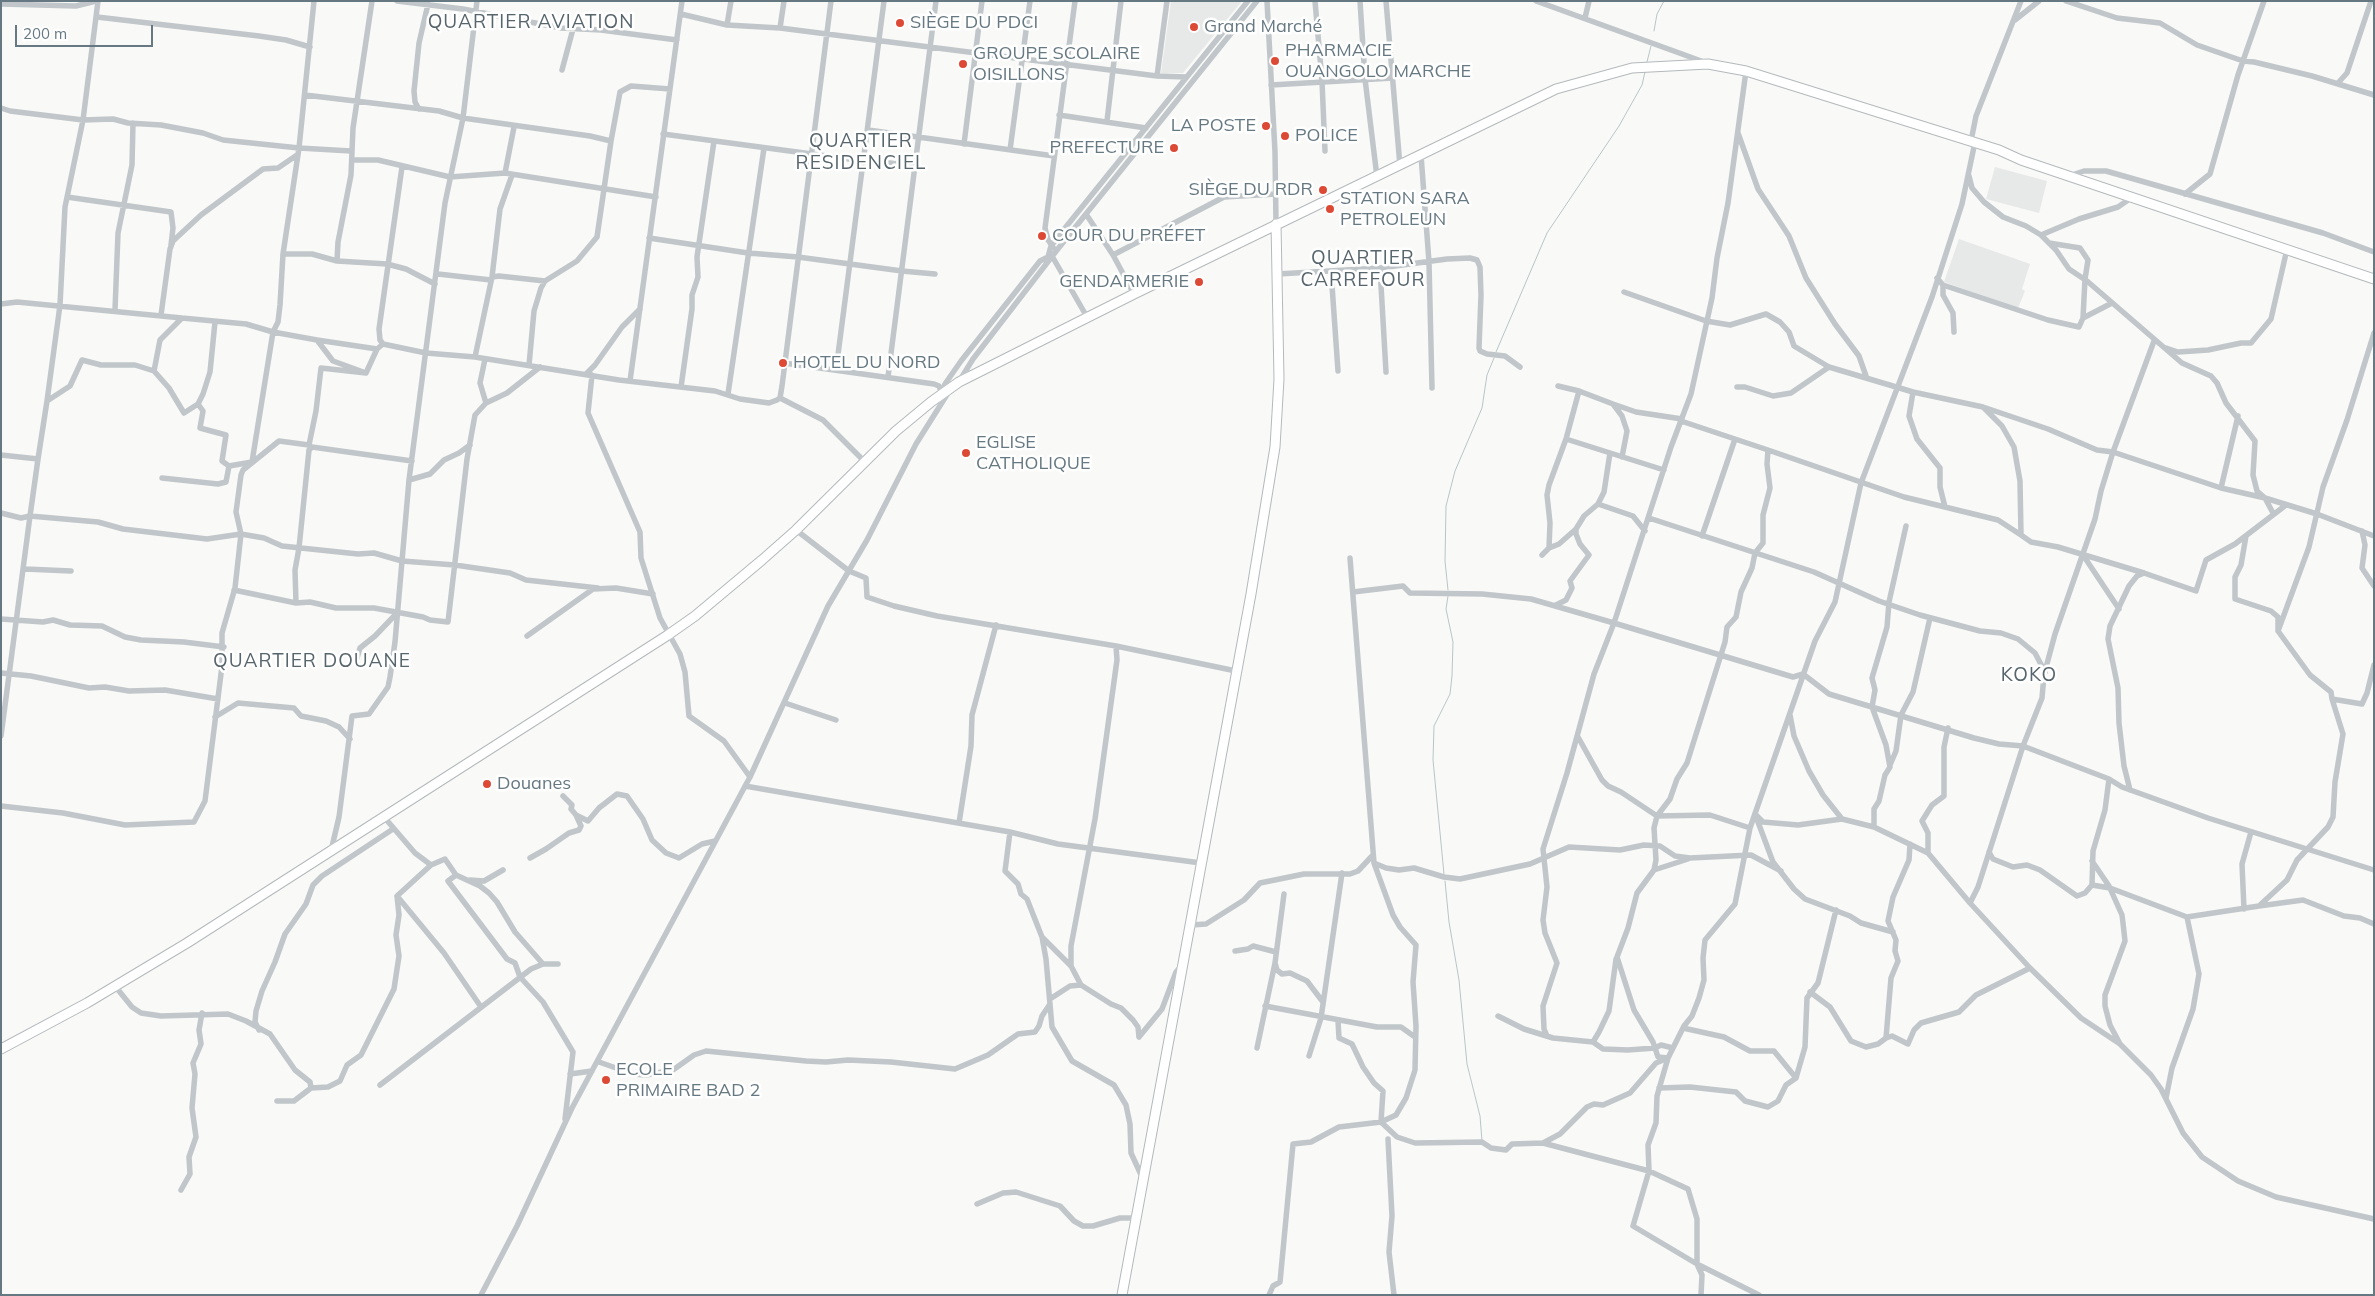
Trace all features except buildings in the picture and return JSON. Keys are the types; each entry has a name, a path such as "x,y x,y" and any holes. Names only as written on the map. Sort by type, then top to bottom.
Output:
{"highway":[{"path":"1,1049 115,986 331,851 668,635 695,616 796,530 864,461 915,414 956,384 1276,224 1421,156 1556,89 1632,68 1708,64 1746,71 1973,142 2130,198 2374,279"},
{"path":"1122,1295 1256,566 1275,447 1279,379 1276,224"}],"street":[{"path":"1,4 76,6 97,1 97,17 83,120 67,197 60,305 1,736"},
{"path":"252,462 274,332 278,322 283,254 299,148 314,1"},
{"path":"337,261 338,242 344,216 344,205 352,160 351,152 357,102 372,1"},
{"path":"397,1 428,4 535,24 573,29 602,30 677,40"},
{"path":"331,851 339,817 352,716 370,714 388,687 412,461 435,284 438,274 450,177 463,118 478,1"},
{"path":"630,381 682,1"},
{"path":"727,25 731,1"},
{"path":"780,28 784,1"},
{"path":"780,398 832,1"},
{"path":"836,370 884,1"},
{"path":"888,377 936,1"},
{"path":"964,144 982,1"},
{"path":"1010,150 1030,1"},
{"path":"1054,248 1048,240 1045,228 1075,1"},
{"path":"1106,121 1122,1"},
{"path":"1157,76 1167,1"},
{"path":"942,394 956,367 1040,260 1048,257 1144,128 1248,1"},
{"path":"481,1295 517,1226 564,1124 592,1071 599,1062 750,777 820,622 867,540 916,444 973,359 1052,256 1054,248 1086,214 1257,1"},
{"path":"1267,1 1276,224"},
{"path":"1315,1 1322,82 1325,151"},
{"path":"1360,1 1365,80 1377,177"},
{"path":"1386,1 1400,166"},
{"path":"1536,1 1708,64"},
{"path":"1585,18 1589,1"},
{"path":"1759,1295 1697,1264 1633,1226 1649,1171 1648,1145 1656,1122 1659,1088 1668,1058 1683,1028 1692,1016 1704,980 1703,958 1705,940 1735,904 1754,813 1815,641 1836,602 1861,483 1899,388 1962,204 1976,116 2016,20 2021,1"},
{"path":"2016,20 2038,1"},
{"path":"2066,1 2117,18 2160,23 2197,45 2242,61 2254,62 2338,83 2374,95"},
{"path":"2185,194 2210,174 2242,61 2251,43 2264,1"},
{"path":"2338,83 2347,73 2371,1"},
{"path":"419,109 415,102 414,90 419,43 428,4"},
{"path":"681,14 727,25 780,28 1157,76 1186,77"},
{"path":"97,17 259,36 286,40 310,48"},
{"path":"562,70 573,29"},
{"path":"1547,1036 1544,1028 1543,1006 1557,963 1545,933 1543,920 1547,888 1543,860 1545,839 1578,736 1594,674 1614,623 1690,394 1728,203 1746,71"},
{"path":"1271,85 1393,78"},
{"path":"529,365 534,311 545,281 577,260 597,237 610,141 620,92 631,86 670,89"},
{"path":"305,95 439,112 463,118 495,121 514,127 590,136 610,141"},
{"path":"1,108 10,111 83,120 113,118 132,123 161,125 204,133 223,140 351,152"},
{"path":"1059,115 1153,130"},
{"path":"115,310 118,233 132,165 132,123"},
{"path":"475,357 492,278 500,209 508,174 514,127"},
{"path":"868,130 1054,156"},
{"path":"663,134 812,154 915,165"},
{"path":"1738,134 1758,189 1789,236 1806,278 1835,324 1859,356 1866,376"},
{"path":"681,387 692,295 698,277 698,246 714,141"},
{"path":"728,394 764,148"},
{"path":"170,249 173,241 201,215 263,169 278,168 297,155"},
{"path":"1421,156 1429,262 1432,388"},
{"path":"352,160 378,160 450,177 508,174 656,197"},
{"path":"402,167 379,329 380,340 383,344 426,353 475,357 728,394 740,399 769,403 780,398"},
{"path":"2068,176 2084,171 2106,170 2323,233 2374,252"},
{"path":"1968,174 1972,188 1984,202 2003,217 2026,226 2040,235 2069,269 2085,279 2182,364 2211,376 2217,383 2226,403 2238,416 2255,441 2253,475 2258,491 2265,498 2273,513"},
{"path":"1112,254 1224,196 1276,194"},
{"path":"67,197 171,212 173,228 161,315"},
{"path":"2040,235 2080,218 2118,207 2130,198"},
{"path":"1086,214 1112,254 1134,294"},
{"path":"649,238 748,253 798,257 935,274"},
{"path":"1937,278 1943,285 2058,323 2079,327 2083,318 2088,260 2080,248 2048,243"},
{"path":"2164,347 2178,352 2208,350 2251,343 2271,319 2287,249"},
{"path":"283,254 312,254 337,261 387,264 406,269 435,284"},
{"path":"1052,256 1087,317"},
{"path":"1278,274 1380,268 1470,258 1477,260 1480,267 1481,296 1480,352 1505,356 1520,367"},
{"path":"1380,268 1386,372"},
{"path":"1332,271 1338,371"},
{"path":"438,274 492,278 499,276 545,281"},
{"path":"1943,285 1943,295 1953,313 1954,332"},
{"path":"1624,292 1706,321 1730,325 1766,314 1780,322 1789,332 1794,346 1829,367 1866,376 1913,392 1983,407 2048,428 2096,450 2114,452 2221,488 2265,498 2317,514 2374,536"},
{"path":"1,304 17,302 60,305 246,324 274,332 377,349"},
{"path":"2083,318 2112,303"},
{"path":"640,309 622,327 589,374 588,413 640,532 641,558 652,594 668,635 680,654 685,672 689,716 724,741 750,777"},
{"path":"154,371 160,340 182,318"},
{"path":"47,401 70,386 82,360 102,365 135,365 154,371 169,388 184,413 198,404 204,394 210,372 215,322"},
{"path":"2278,631 2296,586 2323,487 2347,420 2374,332"},
{"path":"317,340 333,361 366,373"},
{"path":"1970,903 1978,888 2023,746 2042,698 2045,672 2055,634 2083,555 2114,452 2154,340"},
{"path":"366,373 377,349 383,344"},
{"path":"485,359 480,382 486,403"},
{"path":"784,363 934,384 938,386 942,394"},
{"path":"234,590 296,603 310,602 336,608 374,608 448,622 475,415 486,403 507,393 540,367"},
{"path":"1737,387 1745,387 1773,396 1791,393 1829,367"},
{"path":"1,806 63,813 125,825 194,822 205,801 224,647 222,633 234,590 241,534 236,512 241,475 252,462 279,441 309,445 316,411 321,368 366,373"},
{"path":"1558,386 1578,391 1636,412 1681,420 1750,446 1768,450 1915,500 1998,520 2032,542 2058,547 2196,591 2206,560 2246,536 2273,513 2286,505"},
{"path":"1549,548 1550,523 1547,495 1556,463 1566,439 1578,391"},
{"path":"1913,392 1909,416 1917,440 1940,468 1940,487 1945,507"},
{"path":"780,398 823,420 864,461"},
{"path":"198,404 203,412 200,428 226,435 222,461 229,466 252,462"},
{"path":"1613,404 1622,416 1626,431 1622,457"},
{"path":"1983,407 2002,426 2014,448 2020,481 2021,535"},
{"path":"2221,488 2238,416"},
{"path":"1566,439 1664,470"},
{"path":"1702,536 1735,439"},
{"path":"410,480 430,474 444,460 470,445"},
{"path":"296,603 294,570 300,548 309,450 312,447 412,461"},
{"path":"1593,1042 1600,1032 1609,1011 1617,957 1628,928 1637,893 1654,870 1656,846 1654,828 1657,816 1670,798 1677,780 1687,763 1725,642 1727,627 1736,617 1741,592 1752,568 1755,553 1763,542 1763,515 1770,488 1767,464 1768,450"},
{"path":"1542,555 1549,548 1559,544 1576,529 1584,516 1598,504 1604,492 1610,453"},
{"path":"1,455 38,459"},
{"path":"162,478 218,484 226,482 229,466"},
{"path":"1598,504 1633,516 1645,531"},
{"path":"1,513 21,518 30,516 98,522 123,529 207,540 241,534 264,538 282,546 358,554 374,553 402,561 455,565 510,573 526,580 598,588 616,588 652,594"},
{"path":"1649,518 1840,583 1879,600 1890,602 1930,618 2001,633 2018,639 2035,653 2045,672"},
{"path":"1890,765 1872,707 1875,690 1872,678 1887,628 1890,602 1906,526"},
{"path":"1556,605 1566,600 1572,588 1570,581 1589,555 1580,544 1576,529"},
{"path":"796,530 849,572 866,578 867,597 894,606 937,616 1116,646 1236,670"},
{"path":"2362,532 2365,545 2362,568 2374,586"},
{"path":"2246,536 2240,565 2235,577 2235,599 2271,611 2278,617 2278,631 2310,675 2331,692 2343,734 2335,782 2333,817 2328,827 2306,848 2287,880 2259,906"},
{"path":"2083,555 2119,609"},
{"path":"1269,1295 1273,1286 1280,1282 1293,1144 1311,1142 1339,1127 1381,1122 1396,1115 1406,1098 1415,1070 1413,982 1416,945 1400,927 1393,915 1374,863 1350,558"},
{"path":"25,569 72,571"},
{"path":"2130,790 2124,766 2119,723 2118,688 2108,639 2110,626 2129,586 2137,576 2144,573"},
{"path":"1353,592 1403,586 1410,593 1503,596 1531,599 1793,677 1803,674"},
{"path":"527,636 590,591 598,588"},
{"path":"357,658 360,648 397,613"},
{"path":"1874,827 1874,809 1896,751 1901,715 1913,692 1930,618"},
{"path":"1,619 43,622 54,620 70,625 102,626 125,637 141,640 184,642 224,647"},
{"path":"959,823 971,746 972,715 996,625"},
{"path":"1071,966 1071,946 1090,849 1117,660 1116,646"},
{"path":"2332,700 2362,704 2368,693 2374,666"},
{"path":"1,674 31,676 89,688 104,686 129,691 165,690 218,699"},
{"path":"1803,674 1829,694 1991,742 2023,746 2109,779 2130,790 2251,832 2374,870"},
{"path":"215,717 238,703 294,708 301,716 326,721 339,727 350,739"},
{"path":"785,703 836,720"},
{"path":"1790,713 1794,736 1809,771 1823,796 1842,819"},
{"path":"1928,853 1928,832 1922,821 1932,805 1944,796 1944,747 1948,728"},
{"path":"1578,736 1602,780 1608,786 1621,792 1657,816 1710,814 1750,828"},
{"path":"1989,852 1993,860 2013,867 2027,865 2040,870 2077,896 2085,894 2092,885 2092,862 2105,810 2109,779"},
{"path":"745,786 1010,832 1058,844 1201,863"},
{"path":"576,815 588,821 599,808 617,794 627,796 643,819 652,840 666,853 679,858 702,844 715,841"},
{"path":"530,858 569,833 579,830 580,826 576,815 571,809 572,805 562,796"},
{"path":"1754,813 1763,822 1798,825 1842,819 1874,827 1928,853 1970,903 2030,968 2081,1018 2120,1044 2151,1074 2191,1144 2202,1156 2238,1181 2276,1197 2374,1219"},
{"path":"1754,813 1773,862 1794,889 1805,899 1836,910 1861,923 1893,932"},
{"path":"384,817 415,853 431,864"},
{"path":"259,1030 255,1022 262,991 285,934 306,904 313,885 322,876 393,829"},
{"path":"1010,832 1005,871 1018,884 1021,894 1027,900 1042,937 1046,959 1052,1027 1072,1062 1114,1085 1126,1104 1130,1124 1131,1153 1143,1179"},
{"path":"2244,909 2242,864 2251,832"},
{"path":"1886,1038 1889,1018 1890,984 1898,961 1893,932 1888,921 1894,896 1909,860 1910,844"},
{"path":"1374,863 1386,868 1399,870 1414,868 1460,879 1543,860 1555,852 1570,847 1620,850 1644,845 1660,846 1675,856 1690,858 1751,855 1781,871"},
{"path":"1191,925 1206,924 1244,900 1263,882 1304,874 1342,873 1358,870 1373,855"},
{"path":"1654,870 1690,858"},
{"path":"397,896 431,864 445,859 456,875 480,886 489,893 497,902 515,932 542,964"},
{"path":"2092,862 2110,888 2122,915 2125,941 2105,995 2105,1006 2110,1025 2120,1044"},
{"path":"463,879 484,881 503,870"},
{"path":"1308,1056 1321,1018 1342,873"},
{"path":"456,875 448,881 507,959 514,963 520,977 543,1002 571,1048 573,1057 564,1124"},
{"path":"2092,885 2110,888 2187,916 2302,900 2374,924"},
{"path":"1257,1048 1275,963 1284,894"},
{"path":"397,896 444,953 481,1007"},
{"path":"277,1101 294,1101 311,1088 328,1087 340,1081 347,1065 358,1058 365,1049 375,1026 392,996 399,956 396,935 399,915 397,896"},
{"path":"1659,1088 1690,1087 1736,1092 1745,1101 1768,1107 1778,1101 1786,1085 1796,1078 1805,1047 1807,998 1818,983 1826,957 1836,910"},
{"path":"2166,1098 2172,1068 2193,1009 2199,974 2187,916"},
{"path":"1042,937 1071,966 1081,985 1111,1004 1121,1008 1138,1027 1139,1037 1162,1009 1176,972 1182,965"},
{"path":"1235,951 1248,949 1253,946 1276,952"},
{"path":"1617,957 1634,1010 1653,1042 1658,1057 1668,1058"},
{"path":"1275,963 1277,970 1282,974 1290,973 1307,981 1323,1002"},
{"path":"380,1085 520,977 542,964 558,964"},
{"path":"1810,992 1830,1007 1851,1041 1866,1047 1878,1044 1892,1036 1908,1044 1914,1030 1921,1023 1959,1012 1976,995 2030,968"},
{"path":"599,1062 633,1074 646,1075 673,1070 694,1055 706,1052 806,1061 891,1062 956,1069 988,1055 1018,1034 1035,1032 1050,1001 1070,986 1081,985"},
{"path":"115,986 132,1007 141,1013 181,1016 202,1014 234,1016 270,1034 295,1070 310,1082 311,1088"},
{"path":"1265,1006 1377,1028 1401,1027 1415,1037"},
{"path":"181,1190 190,1174 189,1157 196,1137 192,1108 195,1074 193,1063 201,1044 200,1024 202,1014"},
{"path":"1498,1016 1524,1029 1547,1036 1593,1042 1602,1049 1654,1048 1661,1045 1673,1048"},
{"path":"1338,1021 1340,1038 1352,1044 1362,1067 1383,1091 1384,1099 1381,1122"},
{"path":"1683,1028 1724,1037 1750,1051 1774,1051 1796,1078"},
{"path":"1543,1143 1560,1134 1587,1107 1594,1104 1603,1105 1630,1093 1656,1062 1668,1058"},
{"path":"570,1074 592,1071"},
{"path":"1381,1122 1397,1137 1414,1144 1482,1142 1491,1148 1506,1150 1512,1144 1543,1143 1555,1148 1565,1148 1649,1171 1688,1189 1697,1219 1697,1264 1702,1274 1701,1295"},
{"path":"1388,1139 1392,1216 1389,1252 1394,1295"},
{"path":"977,1204 1003,1193 1016,1192 1060,1206 1074,1221 1083,1226 1093,1226 1120,1218 1135,1218"}],"shaded area":[{"name":"Grand Marché","path":"1171,1 1242,1 1183,73 1161,73"},
{"path":"1995,167 2047,181 2039,213 1986,199"},
{"path":"1959,239 2033,265 2030,264 2022,289 2025,291 2018,308 1944,282"}],"waterway":[{"path":"1654,31 1657,14 1664,1"},
{"path":"1647,62 1651,46"},
{"path":"1496,352 1547,233 1619,126 1642,85 1645,72"},
{"path":"1448,590 1445,561 1446,506 1455,471 1482,408 1487,375 1494,358"},
{"path":"1444,874 1433,760 1434,726 1450,694 1452,676 1453,642 1446,609 1448,596"},
{"path":"1445,881 1449,922 1459,980 1467,1064 1480,1116 1482,1141"}],"place":[{"name":"SIÈGE DU PDCI","path":"900,23"},
{"name":"Grand Marché","path":"1194,27"},
{"name":"PHARMACIE OUANGOLO MARCHE","path":"1275,61"},
{"name":"GROUPE SCOLAIRE OISILLONS","path":"963,64"},
{"name":"LA POSTE","path":"1266,126"},
{"name":"POLICE","path":"1285,136"},
{"name":"PREFECTURE","path":"1174,148"},
{"name":"SIÈGE DU RDR","path":"1323,190"},
{"name":"STATION SARA PETROLEUN","path":"1330,209"},
{"name":"COUR DU PRÉFET","path":"1042,236"},
{"name":"GENDARMERIE","path":"1199,282"},
{"name":"HOTEL DU NORD","path":"783,363"},
{"name":"EGLISE CATHOLIQUE","path":"966,453"},
{"name":"Douanes","path":"487,784"},
{"name":"ECOLE PRIMAIRE BAD 2","path":"606,1080"}],"district":[{"name":"QUARTIER AVIATION","path":"531,22"},
{"name":"QUARTIER RESIDENCIEL","path":"861,152"},
{"name":"QUARTIER CARREFOUR","path":"1363,269"},
{"name":"QUARTIER DOUANE","path":"312,661"},
{"name":"KOKO","path":"2029,675"}]}
